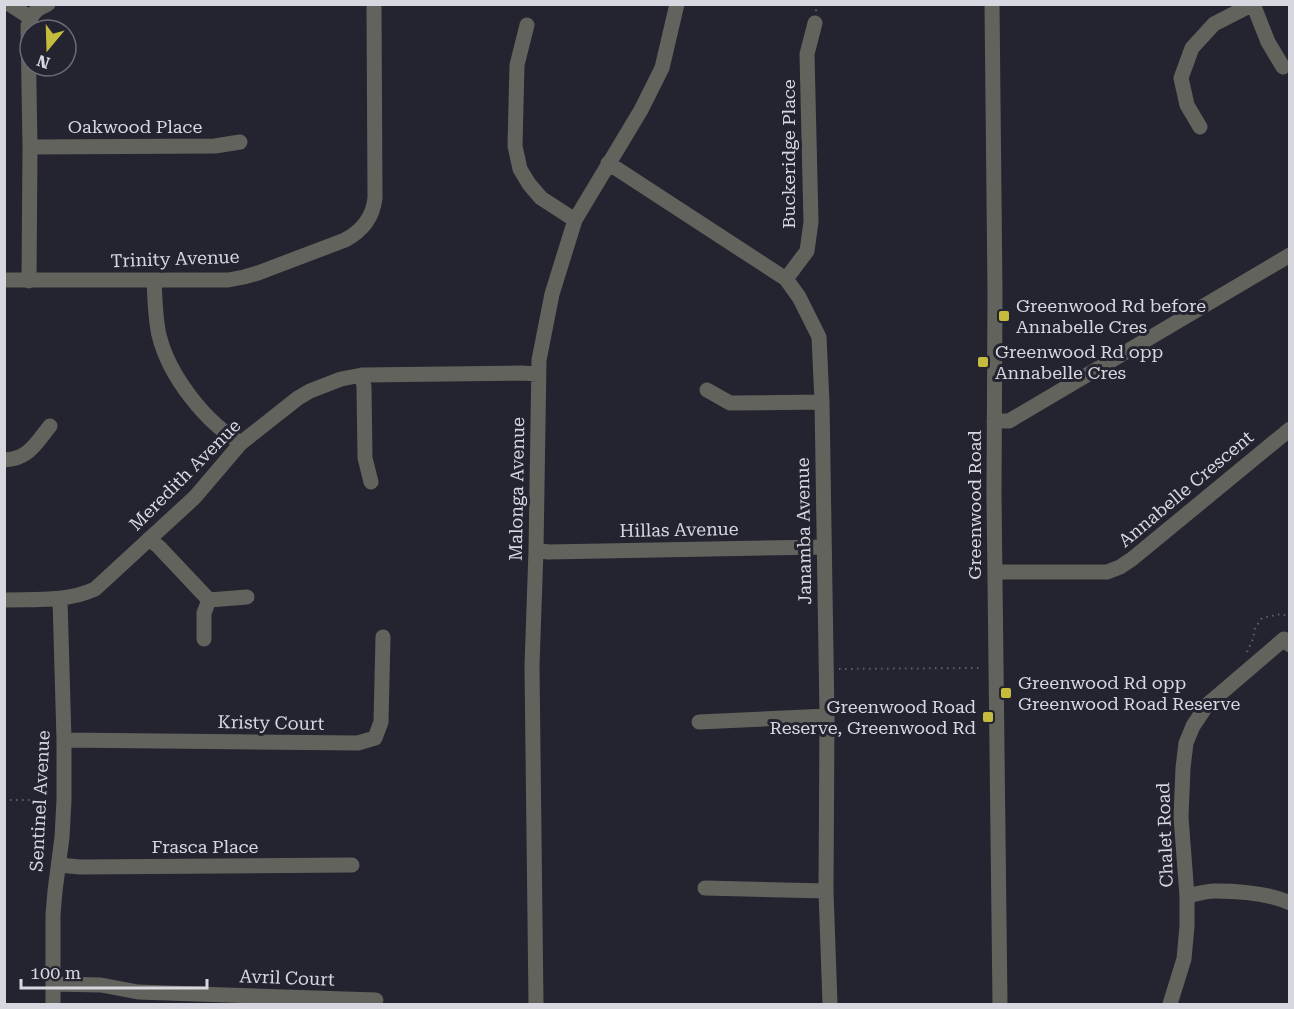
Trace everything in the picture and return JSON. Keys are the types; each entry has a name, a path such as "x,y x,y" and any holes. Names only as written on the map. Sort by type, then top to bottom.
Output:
{"street":[{"path":"9,4 36,9 28,26 29,281"},
{"name":"Trinity Avenue","path":"4,280 228,280 244,277 354,235 369,218 375,198 374,4"},
{"name":"Malonga Avenue","path":"536,1005 532,666 539,360 552,294 575,220 641,110 662,68 677,4"},
{"name":"Greenwood Road","path":"992,4 1000,1005"},
{"path":"1200,126 1187,105 1181,78 1192,48 1214,24 1253,4 1268,42 1283,67"},
{"name":"Buckeridge Place","path":"786,279 807,251 811,222 807,54 815,23"},
{"path":"527,25 517,65 515,146 520,169 541,198 575,220"},
{"name":"Oakwood Place","path":"30,147 215,146 240,142"},
{"name":"Janamba Avenue","path":"608,164 786,279 799,297 819,337 827,716 826,891 830,1005"},
{"path":"994,421 1009,420 1290,255"},
{"path":"154,280 159,335 172,369 186,391 207,416 229,436 241,443"},
{"name":"Meredith Avenue","path":"4,600 60,599 85,594 95,589 195,497 241,443 304,394 341,379 362,375 538,374"},
{"path":"362,375 365,458 371,482"},
{"path":"707,390 730,403 822,402"},
{"path":"4,460 21,457 29,452 50,426"},
{"name":"Annabelle Crescent","path":"996,572 1107,572 1120,567 1290,429"},
{"path":"149,539 209,600"},
{"name":"Hillas Avenue","path":"536,550 548,552 824,547"},
{"path":"209,600 247,597"},
{"name":"Sentinel Avenue","path":"53,1005 53,915 64,800 60,599"},
{"path":"204,639 204,613 209,600"},
{"name":"Kristy Court","path":"64,740 358,743 375,738 381,722 384,638"},
{"name":"Chalet Road","path":"1170,1005 1184,959 1187,896 1181,807 1186,743 1193,726 1207,705 1284,639 1290,645"},
{"path":"699,722 827,716"},
{"name":"Frasca Place","path":"59,865 80,867 351,865"},
{"path":"705,888 826,891"},
{"path":"1187,896 1213,891 1261,895 1290,903"},
{"name":"Avril Court","path":"53,984 101,985 138,992 376,1000"}],"path":[{"path":"826,669 980,668"},
{"path":"4,800 64,800"}],"place":[{"name":"Greenwood Rd before Annabelle Cres","path":"1004,316"},
{"name":"Greenwood Rd opp Annabelle Cres","path":"983,362"},
{"name":"Greenwood Rd opp Greenwood Road Reserve","path":"1006,693"},
{"name":"Greenwood Road Reserve, Greenwood Rd","path":"988,717"}]}
